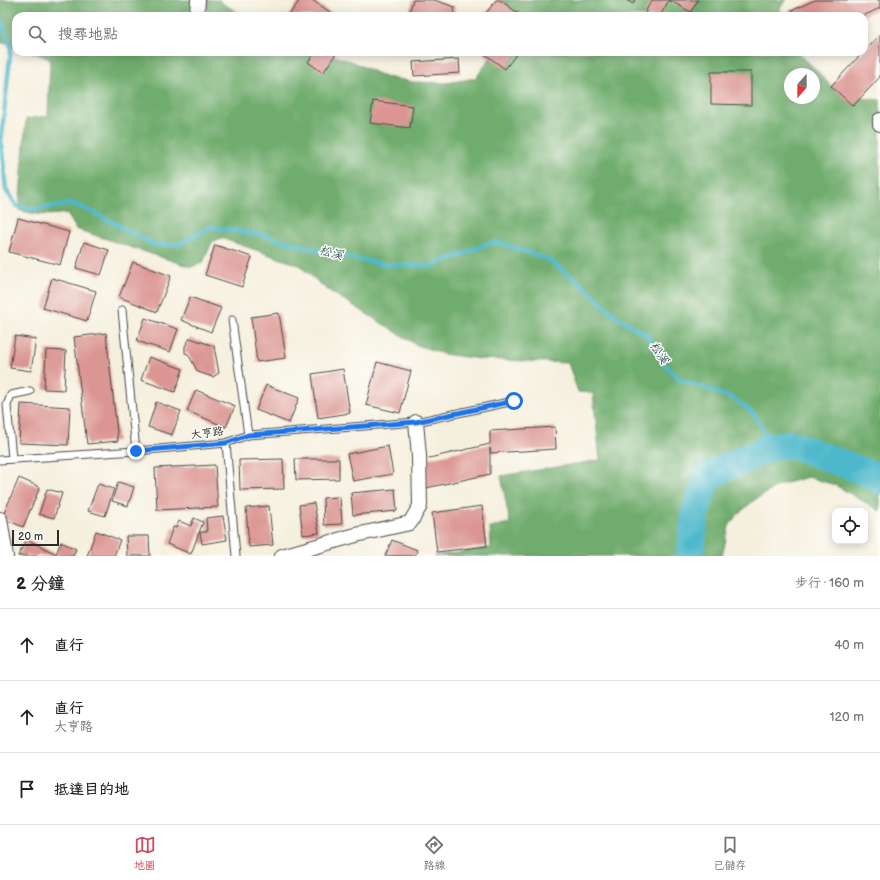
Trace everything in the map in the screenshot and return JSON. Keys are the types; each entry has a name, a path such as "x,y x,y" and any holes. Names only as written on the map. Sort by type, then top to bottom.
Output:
{"street":[{"path":"196,12 198,0"},
{"path":"282,556 356,535 410,523 420,506 419,456 416,422"},
{"path":"0,519 6,556"}],"lane":[{"path":"122,310 136,451"},
{"path":"232,320 248,435"},
{"path":"12,458 8,406 10,395 30,391"},
{"name":"大亨路","path":"0,460 12,458 136,451 226,443 248,435 416,422 514,401"},
{"path":"226,443 236,556"}],"green space":[{"path":"0,0 220,0 220,2 237,12 12,12 12,46 0,42"},
{"path":"500,0 787,0 783,3 780,12 516,12"},
{"path":"42,56 312,56 308,62 323,72 334,56 351,61 385,77 414,82 447,83 476,78 490,58 505,69 515,56 802,56 814,68 784,68 784,104 820,104 820,75 853,106 861,98 880,100 880,511 835,485 808,477 779,485 756,499 738,514 729,526 722,556 434,556 491,548 490,527 510,523 501,476 600,460 593,393 578,392 568,363 481,359 443,354 417,345 325,288 299,265 221,238 212,242 203,263 191,267 76,229 67,213 43,214 19,210 26,119 48,116 50,59"}],"building":[{"path":"300,0 312,0 330,12 291,12"},
{"path":"413,0 434,0 455,7 454,12 409,12"},
{"path":"496,0 500,0 516,12 487,12"},
{"path":"626,0 635,0 633,4"},
{"path":"652,0 669,0 662,12 645,12"},
{"path":"669,0 698,0 691,12"},
{"path":"815,0 880,0 880,8 868,14 868,12 789,12"},
{"path":"880,34 880,77 853,106 831,86 859,56 868,56 868,47"},
{"path":"312,56 334,56 323,73 308,62"},
{"path":"487,56 515,56 505,69"},
{"path":"459,59 460,73 414,76 413,62"},
{"path":"711,72 751,72 751,105 711,104"},
{"path":"373,101 413,106 410,128 370,123"},
{"path":"18,218 69,232 60,265 9,252"},
{"path":"84,242 109,250 101,275 76,268"},
{"path":"215,245 252,257 242,287 205,275"},
{"path":"133,262 171,276 157,312 119,297"},
{"path":"52,278 96,291 87,321 43,308"},
{"path":"190,297 221,308 211,332 181,320"},
{"path":"279,313 286,358 257,362 251,317"},
{"path":"145,318 178,329 170,352 137,341"},
{"path":"106,333 118,441 87,444 74,337"},
{"path":"15,336 36,339 31,371 10,368"},
{"path":"190,338 214,346 219,373 213,377 198,372 188,354 185,353 185,346"},
{"path":"46,350 66,351 64,390 44,389"},
{"path":"149,357 183,369 175,392 141,380"},
{"path":"377,362 411,371 400,413 366,405"},
{"path":"343,369 350,413 318,418 312,374"},
{"path":"266,385 299,398 289,423 256,410"},
{"path":"196,390 235,406 226,427 187,411"},
{"path":"156,402 181,411 172,435 148,427"},
{"path":"21,404 70,407 68,445 19,443"},
{"path":"555,427 556,449 491,453 490,448 490,474 426,488 425,459 490,444 490,431"},
{"path":"388,446 393,474 353,481 347,454"},
{"path":"283,459 284,489 240,490 239,460"},
{"path":"295,459 339,459 339,479 296,480"},
{"path":"215,465 218,507 157,510 155,468"},
{"path":"19,478 40,487 23,527 2,518"},
{"path":"118,482 134,487 128,506 112,501"},
{"path":"98,484 114,489 105,516 88,511"},
{"path":"47,489 62,493 54,518 39,514"},
{"path":"395,489 397,511 353,515 351,493"},
{"path":"340,497 342,524 324,525 323,498"},
{"path":"314,503 319,533 303,535 299,505"},
{"path":"269,506 273,545 249,547 246,508"},
{"path":"482,506 487,546 437,552 432,513"},
{"path":"223,516 227,540 202,544 200,532 207,532 206,518"},
{"path":"194,518 203,522 191,554 167,544 173,527 176,528 179,521 191,526"},
{"path":"96,531 120,540 114,556 87,556"},
{"path":"126,536 149,536 150,556 127,556"},
{"path":"26,539 56,554 61,542 76,549 73,556 18,556"},
{"path":"392,540 417,550 415,556 385,556"}],"waterway":[{"name":"松溪","path":"0,18 11,48 1,141 6,190 17,206 33,209 73,204 91,211 155,245 179,244 211,227 262,235 336,255 388,265 429,266 461,255 485,244 499,242 549,260 580,283 614,315 647,335 664,364 679,379 733,398 755,415 773,446"},
{"name":"松溪","path":"690,556 695,515 707,476 773,446 791,444 870,474 880,480"}],"route":[{"path":"136,451 226,443 248,435 416,422 514,401"}]}
